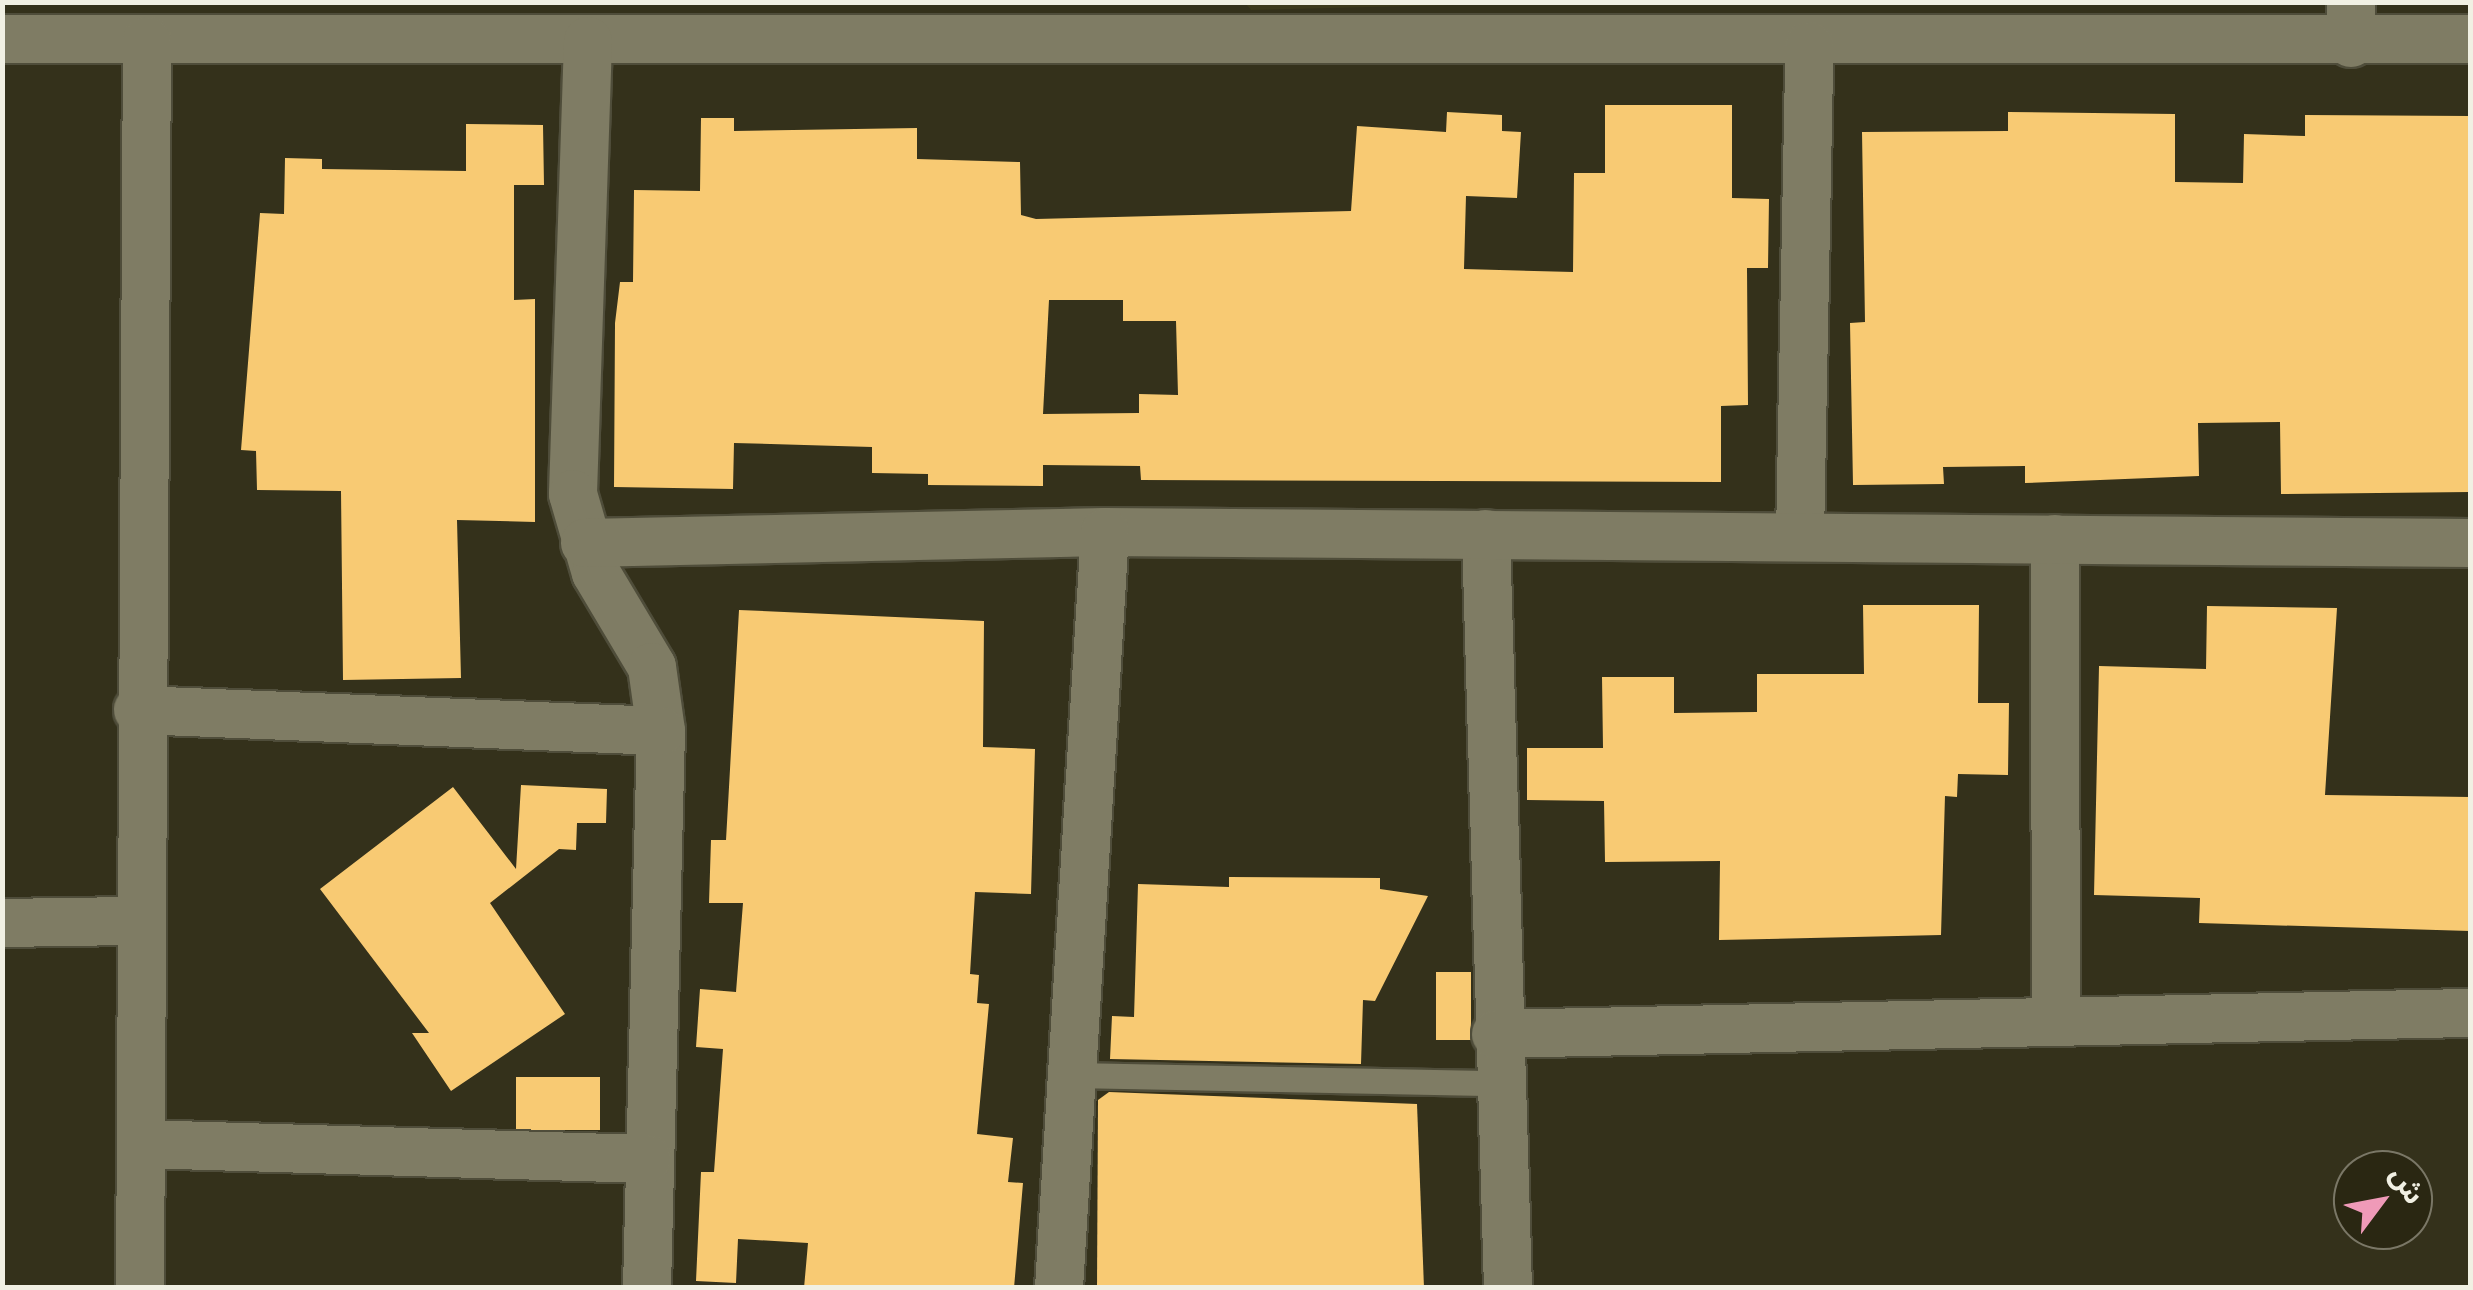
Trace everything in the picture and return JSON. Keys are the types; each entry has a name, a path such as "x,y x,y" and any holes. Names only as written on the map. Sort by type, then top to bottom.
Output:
{"street":[{"path":"2,40 91,21 147,41 588,41 1160,21 1810,46 2351,22 2470,39"},
{"path":"140,1288 136,921 147,41"},
{"path":"588,41 572,469 584,543 652,667 661,731 646,1159 647,1288"},
{"path":"1800,537 1810,46"},
{"path":"584,543 1105,532 2470,543"},
{"path":"1058,1288 1105,532"},
{"path":"1486,534 1496,1034 1508,1288"},
{"path":"2055,540 2056,1022"},
{"path":"138,710 661,731"},
{"path":"2,924 136,921"},
{"path":"1496,1034 2470,1013"},
{"path":"140,1144 646,1159"}],"lane":[{"path":"1072,1075 1499,1083"}],"shaded area":[{"path":"1245,3 1534,3 1251,10"}],"building":[{"path":"1605,105 1732,105 1732,198 1769,199 1768,268 1747,268 1748,405 1721,406 1721,482 1141,480 1140,466 1043,465 1043,486 928,485 928,474 872,473 872,447 734,443 733,489 614,487 615,323 620,282 633,282 634,190 700,191 701,118 734,118 734,131 917,128 917,159 1020,162 1021,215 1036,219 1351,211 1357,126 1446,132 1447,112 1502,115 1502,131 1521,132 1517,198 1466,196 1464,269 1573,272 1574,173 1605,173","holes":["1049,300 1123,300 1123,321 1176,321 1178,395 1139,394 1139,413 1043,414"]},
{"path":"2008,112 2175,114 2175,182 2243,183 2244,134 2305,136 2305,115 2470,116 2470,492 2281,494 2280,422 2198,423 2199,476 2025,483 2025,466 1943,467 1944,484 1853,485 1850,323 1865,322 1862,132 2008,131"},
{"path":"466,124 543,125 544,185 514,185 514,300 535,299 535,522 457,520 461,678 343,680 341,491 257,490 256,451 241,450 260,213 284,214 285,158 322,159 322,169 466,171"},
{"path":"1863,605 1979,605 1978,703 2009,703 2008,775 1958,774 1957,797 1945,796 1941,935 1719,940 1720,861 1605,862 1604,801 1527,800 1527,748 1603,748 1602,677 1674,677 1674,713 1757,712 1757,674 1864,674"},
{"path":"2207,606 2337,608 2325,795 2470,797 2470,931 2199,923 2200,898 2094,895 2099,666 2206,669"},
{"path":"739,610 984,621 983,747 1035,749 1031,894 975,892 970,974 979,975 977,1003 989,1004 977,1134 1013,1138 1008,1182 1023,1183 1014,1288 804,1288 808,1243 738,1239 736,1283 696,1281 701,1172 714,1172 723,1049 696,1047 700,989 736,992 743,903 709,903 711,840 726,840"},
{"path":"521,785 607,789 606,823 577,823 576,850 559,849 490,903 565,1014 451,1091 412,1033 429,1033 320,889 453,787 516,869"},
{"path":"1229,877 1380,878 1380,889 1428,896 1375,1001 1363,1000 1361,1064 1110,1059 1112,1016 1134,1017 1138,884 1229,887"},
{"path":"1436,972 1471,972 1471,1040 1436,1040"},
{"path":"516,1077 600,1077 600,1130 516,1130"},
{"path":"1109,1092 1417,1104 1424,1288 1097,1288 1098,1100"}]}
